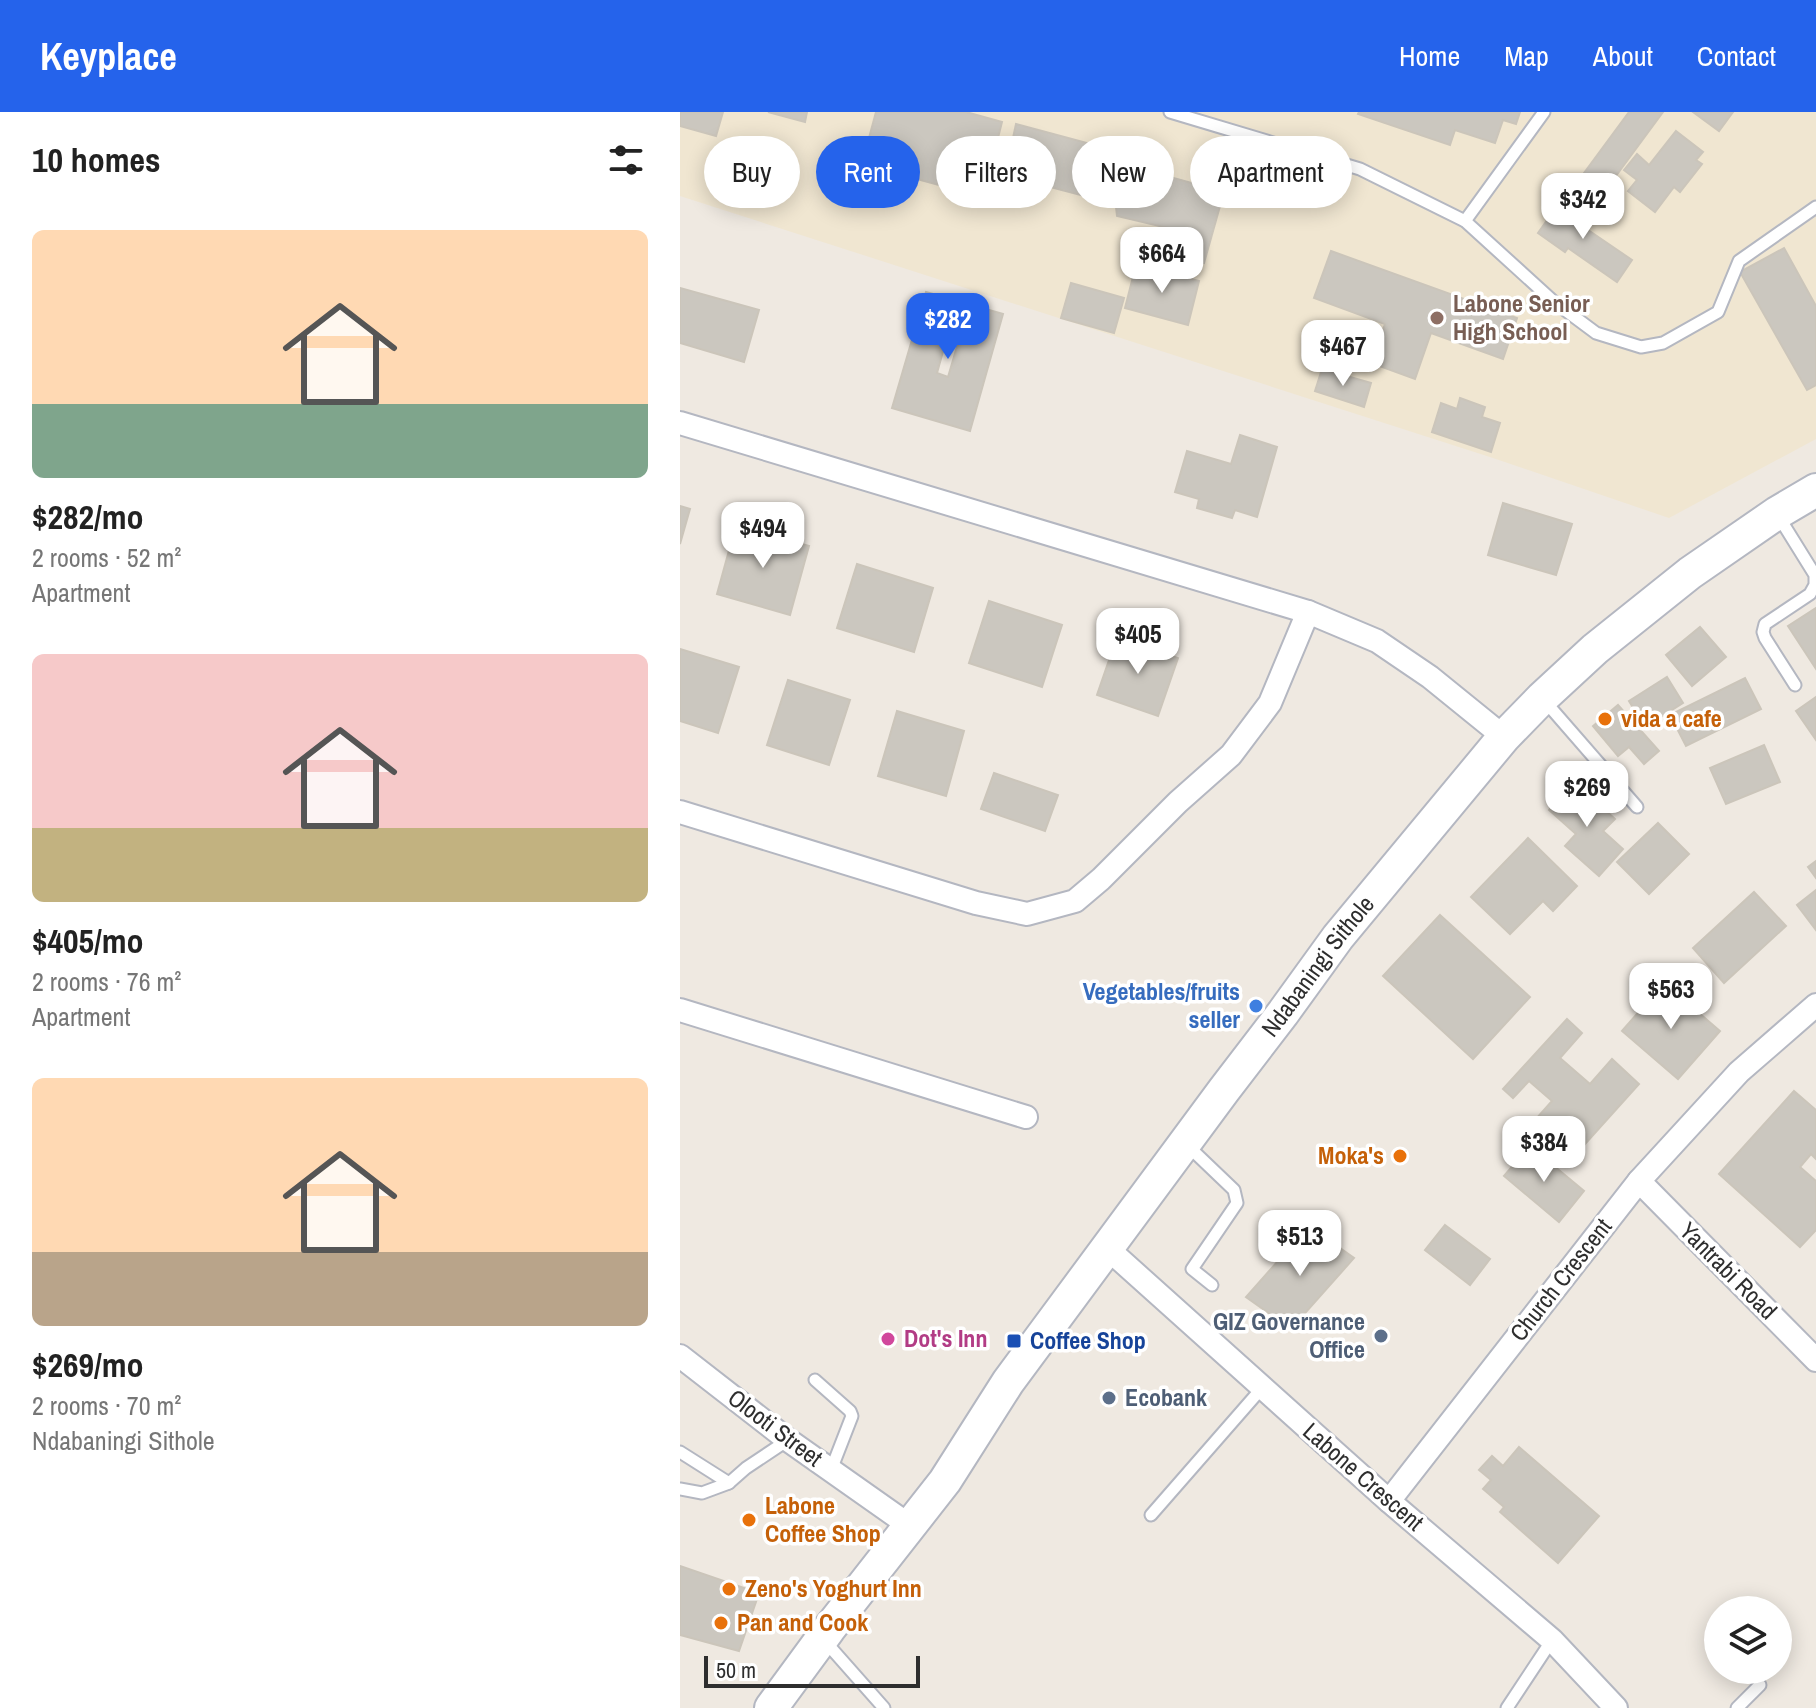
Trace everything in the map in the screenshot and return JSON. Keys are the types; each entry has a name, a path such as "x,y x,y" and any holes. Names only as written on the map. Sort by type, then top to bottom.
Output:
{"street":[{"path":"680,423 1308,612 1377,641 1430,677 1504,737"},
{"name":"Ndabaningi Sithole","path":"771,1708 945,1481 1008,1382 1338,937 1504,737 1595,649 1690,573 1816,490"},
{"path":"680,812 976,903 1027,914 1075,901 1231,755 1270,703 1308,612"},
{"name":"Church Crescent","path":"1389,1501 1639,1181 1739,1072 1816,1005"},
{"path":"680,1010 1026,1117"},
{"name":"Yantrabi Road","path":"1639,1181 1816,1360"},
{"name":"Labone Crescent","path":"1107,1248 1389,1501 1552,1640 1616,1708"},
{"name":"Olooti Street","path":"680,1356 788,1440 910,1526"}],"lane":[{"path":"1170,112 1360,169 1465,221 1553,301 1596,333 1641,347 1663,343 1718,312 1739,261 1816,207"},
{"path":"1465,221 1544,112"},
{"path":"1777,513 1815,575 1815,585 1810,594 1767,621 1763,632 1795,685"},
{"path":"1542,698 1637,807"},
{"path":"1184,1143 1234,1190 1237,1203 1192,1269 1212,1285"},
{"path":"815,1380 852,1416 831,1470"},
{"path":"1151,1515 1262,1388"},
{"path":"680,1489 702,1493 729,1483 788,1440"},
{"path":"680,1452 729,1483"},
{"path":"822,1638 884,1708"},
{"path":"1507,1708 1552,1640"},
{"path":"1737,1708 1760,1685"}],"shaded area":[{"name":"Labone Senior High School","path":"680,112 1816,112 1816,439 1669,518 1493,458 717,208 800,208 800,136 704,136 704,204 680,196"}],"building":[{"path":"680,112 723,112 716,136 680,126"},
{"path":"768,112 807,112 805,122"},
{"path":"876,112 966,112 1002,122 998,136 936,136 936,184 920,180 920,136 870,136"},
{"path":"1359,112 1520,112 1516,124 1503,120 1495,143 1455,130 1450,145"},
{"path":"1629,112 1663,112 1596,203 1573,188"},
{"path":"1693,112 1733,112 1719,131"},
{"path":"1016,124 1072,139 1072,193 1056,188 1056,136 1013,136"},
{"path":"1676,131 1703,152 1696,160 1702,164 1680,192 1674,187 1655,212 1628,191 1637,180 1624,170 1637,154 1649,165"},
{"path":"1174,178 1190,183 1190,208 1219,208 1204,263 1187,259 1186,245 1172,241 1168,228 1117,216 1116,208 1174,208"},
{"path":"1565,195 1578,204 1569,217 1632,260 1617,282 1568,248 1565,252 1538,233"},
{"path":"1784,248 1816,306 1816,385 1807,390 1740,272"},
{"path":"1331,251 1517,318 1503,359 1431,333 1415,379 1371,363 1385,324 1314,298"},
{"path":"1136,265 1199,281 1188,325 1125,308"},
{"path":"1071,283 1124,298 1114,333 1061,318"},
{"path":"680,288 759,310 744,362 680,343"},
{"path":"926,292 1003,314 970,431 892,408","holes":["949,330 961,333 948,377 937,373"]},
{"path":"1322,369 1371,383 1364,407 1315,391"},
{"path":"1460,398 1485,407 1482,417 1500,423 1491,452 1432,432 1441,403 1457,409"},
{"path":"1240,435 1277,447 1257,517 1235,510 1232,518 1197,508 1199,499 1175,492 1187,451 1231,464"},
{"path":"1503,503 1572,524 1556,575 1488,555"},
{"path":"680,506 690,509 680,544"},
{"path":"736,525 809,546 790,615 717,594"},
{"path":"857,564 933,588 914,652 837,628"},
{"path":"989,601 1062,625 1042,687 969,663"},
{"path":"1816,608 1816,669 1788,626"},
{"path":"1700,627 1726,657 1692,686 1666,655"},
{"path":"1117,637 1178,658 1158,716 1097,695"},
{"path":"680,649 739,667 718,733 680,721"},
{"path":"1667,677 1683,703 1645,727 1629,701"},
{"path":"1745,678 1761,709 1686,746 1670,715"},
{"path":"788,680 850,700 829,765 767,745"},
{"path":"1816,697 1816,740 1796,711"},
{"path":"1618,705 1659,751 1644,764 1629,747 1618,756 1593,726"},
{"path":"897,711 964,731 946,796 878,776"},
{"path":"1764,745 1780,782 1726,804 1710,768"},
{"path":"994,773 1058,795 1045,831 981,809"},
{"path":"1574,782 1615,819 1603,831 1623,849 1599,876 1565,846 1576,834 1549,810"},
{"path":"1658,823 1689,854 1649,894 1617,862"},
{"path":"1528,838 1577,886 1553,911 1543,901 1510,934 1471,897"},
{"path":"1816,861 1816,878 1808,867"},
{"path":"1816,890 1816,930 1797,905"},
{"path":"1754,892 1786,926 1724,983 1693,948"},
{"path":"1440,915 1530,997 1473,1059 1383,976"},
{"path":"1664,983 1720,1031 1678,1079 1622,1031"},
{"path":"1567,1019 1582,1033 1560,1058 1590,1084 1612,1059 1639,1084 1576,1154 1536,1119 1552,1101 1529,1081 1513,1098 1503,1089"},
{"path":"1794,1091 1816,1110 1816,1159 1811,1154 1800,1167 1816,1181 1816,1230 1800,1247 1719,1174"},
{"path":"1530,1146 1584,1191 1559,1222 1504,1176"},
{"path":"1445,1225 1490,1259 1470,1285 1425,1250"},
{"path":"1309,1226 1354,1258 1291,1329 1246,1297"},
{"path":"1519,1447 1599,1516 1558,1563 1500,1512 1504,1507 1483,1489 1491,1480 1479,1470 1492,1456 1503,1466"},
{"path":"680,1566 759,1593 739,1651 680,1635"}],"place":[{"name":"Labone Senior High School","path":"1437,318"},
{"name":"vida a cafe","path":"1605,719"},
{"name":"Vegetables/fruits seller","path":"1256,1006"},
{"name":"Moka's","path":"1400,1156"},
{"name":"GIZ Governance Office","path":"1381,1336"},
{"name":"Dot's Inn","path":"888,1339"},
{"name":"Coffee Shop","path":"1014,1341"},
{"name":"Ecobank","path":"1109,1398"},
{"name":"Labone Coffee Shop","path":"749,1520"},
{"name":"Zeno's Yoghurt Inn","path":"729,1589"},
{"name":"Pan and Cook","path":"721,1623"}]}
